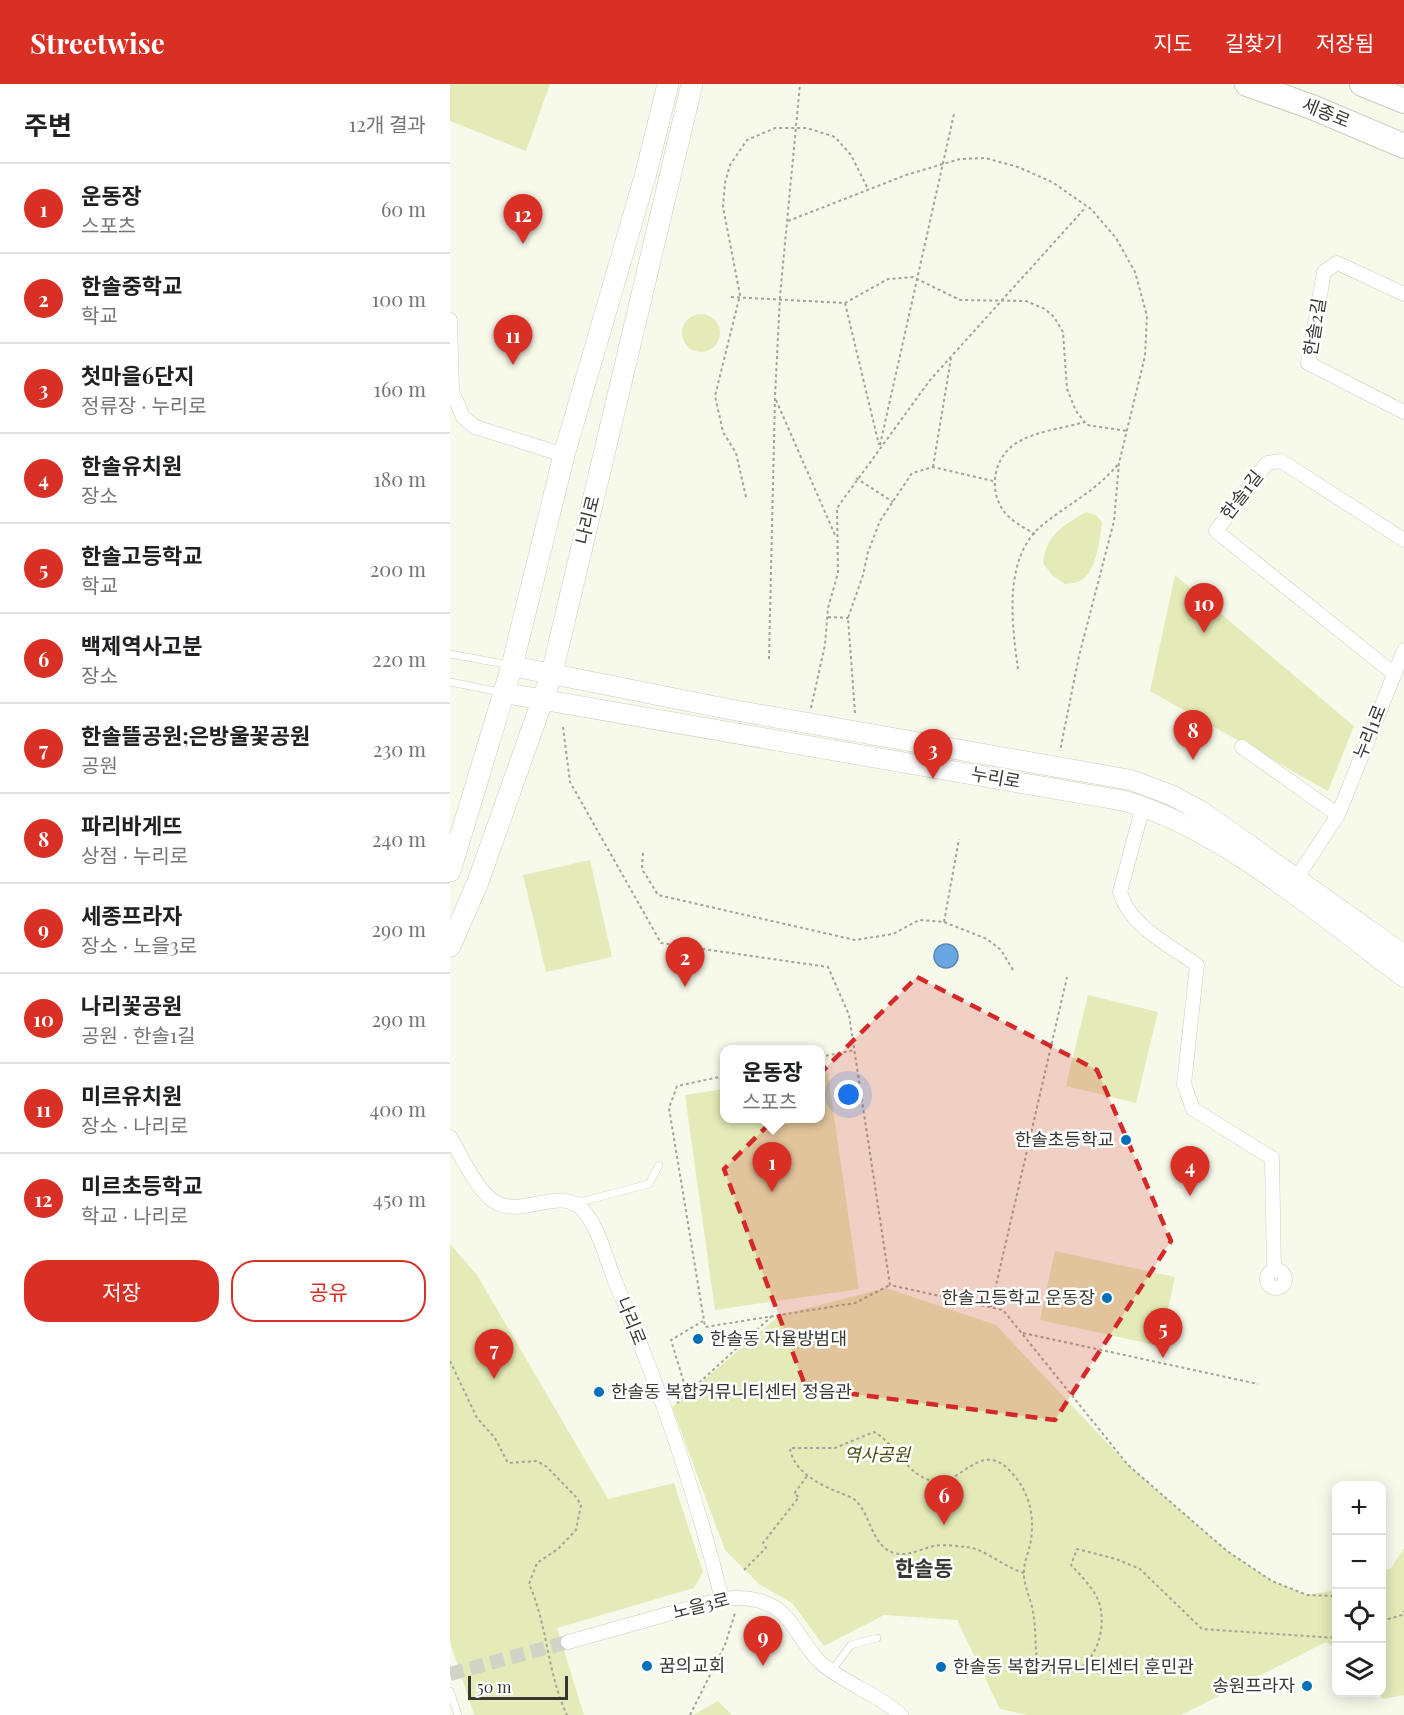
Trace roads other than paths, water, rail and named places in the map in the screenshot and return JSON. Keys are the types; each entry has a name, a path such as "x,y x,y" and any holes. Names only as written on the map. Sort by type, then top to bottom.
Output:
{"highway":[{"path":"1237,84 1280,94"},
{"name":"세종로","path":"1247,84 1280,94 1404,146"},
{"path":"1362,84 1404,101"}],"main road":[{"path":"450,871 512,666 564,455 646,173 668,84"},
{"name":"나리로","path":"450,946 478,882 552,673 692,84"}],"street":[{"name":"한솔2길","path":"1404,294 1337,263 1324,272 1308,363 1404,412"},
{"path":"450,320 452,391 463,417 475,428 564,455"},
{"name":"한솔1길","path":"1394,674 1216,531 1268,463 1281,461 1404,540"},
{"name":"누리1로","path":"1292,885 1338,815 1404,650"},
{"name":"누리로","path":"512,666 728,709 1131,780 1171,795 1201,811 1404,977"},
{"name":"누리로","path":"504,693 892,759 1143,806 1194,829 1292,885 1404,955"},
{"path":"1242,747 1338,815"},
{"path":"1143,806 1120,892 1123,905 1133,918 1197,965 1184,1084 1193,1109 1272,1158 1274,1271"},
{"path":"450,1137 485,1194 497,1203 511,1207 561,1200 574,1203"},
{"name":"나리로","path":"574,1203 584,1211 591,1222 635,1329 670,1426 723,1599"},
{"name":"노을3로","path":"568,1642 723,1599 735,1597 769,1604 789,1620 820,1662 885,1700 901,1715"}],"lane":[{"path":"450,654 512,666"},
{"path":"450,682 504,693"},
{"path":"574,1203 649,1184 659,1166"},
{"path":"832,1670 850,1645 877,1638"},
{"path":"450,1691 458,1715"}],"water":[{"path":"946,944 955,947 958,956 955,965 946,968 937,965 934,956 937,947"}],"tunnel":[{"path":"450,1674 568,1642"}],"place":[{"name":"미르초등학교","path":"523,244"},
{"name":"미르유치원","path":"513,365"},
{"name":"나리꽃공원","path":"1204,633"},
{"name":"파리바게뜨","path":"1193,760"},
{"name":"첫마을6단지","path":"933,779"},
{"name":"한솔중학교","path":"685,987"},
{"name":"한솔초등학교","path":"1126,1140"},
{"name":"운동장","path":"772,1192"},
{"name":"한솔유치원","path":"1190,1196"},
{"name":"한솔고등학교 운동장","path":"1107,1298"},
{"name":"한솔동 자율방범대","path":"698,1339"},
{"name":"한솔고등학교","path":"1163,1358"},
{"name":"한솔뜰공원;은방울꽃공원","path":"494,1379"},
{"name":"한솔동 복합커뮤니티센터 정음관","path":"599,1392"},
{"name":"백제역사고분","path":"944,1525"},
{"name":"꿈의교회","path":"647,1666"},
{"name":"세종프라자","path":"763,1666"},
{"name":"한솔동 복합커뮤니티센터 훈민관","path":"941,1667"},
{"name":"송원프라자","path":"1307,1686"}],"district":[{"name":"한솔동","path":"924,1569"}],"park label":[{"name":"역사공원","path":"877,1455"}]}
